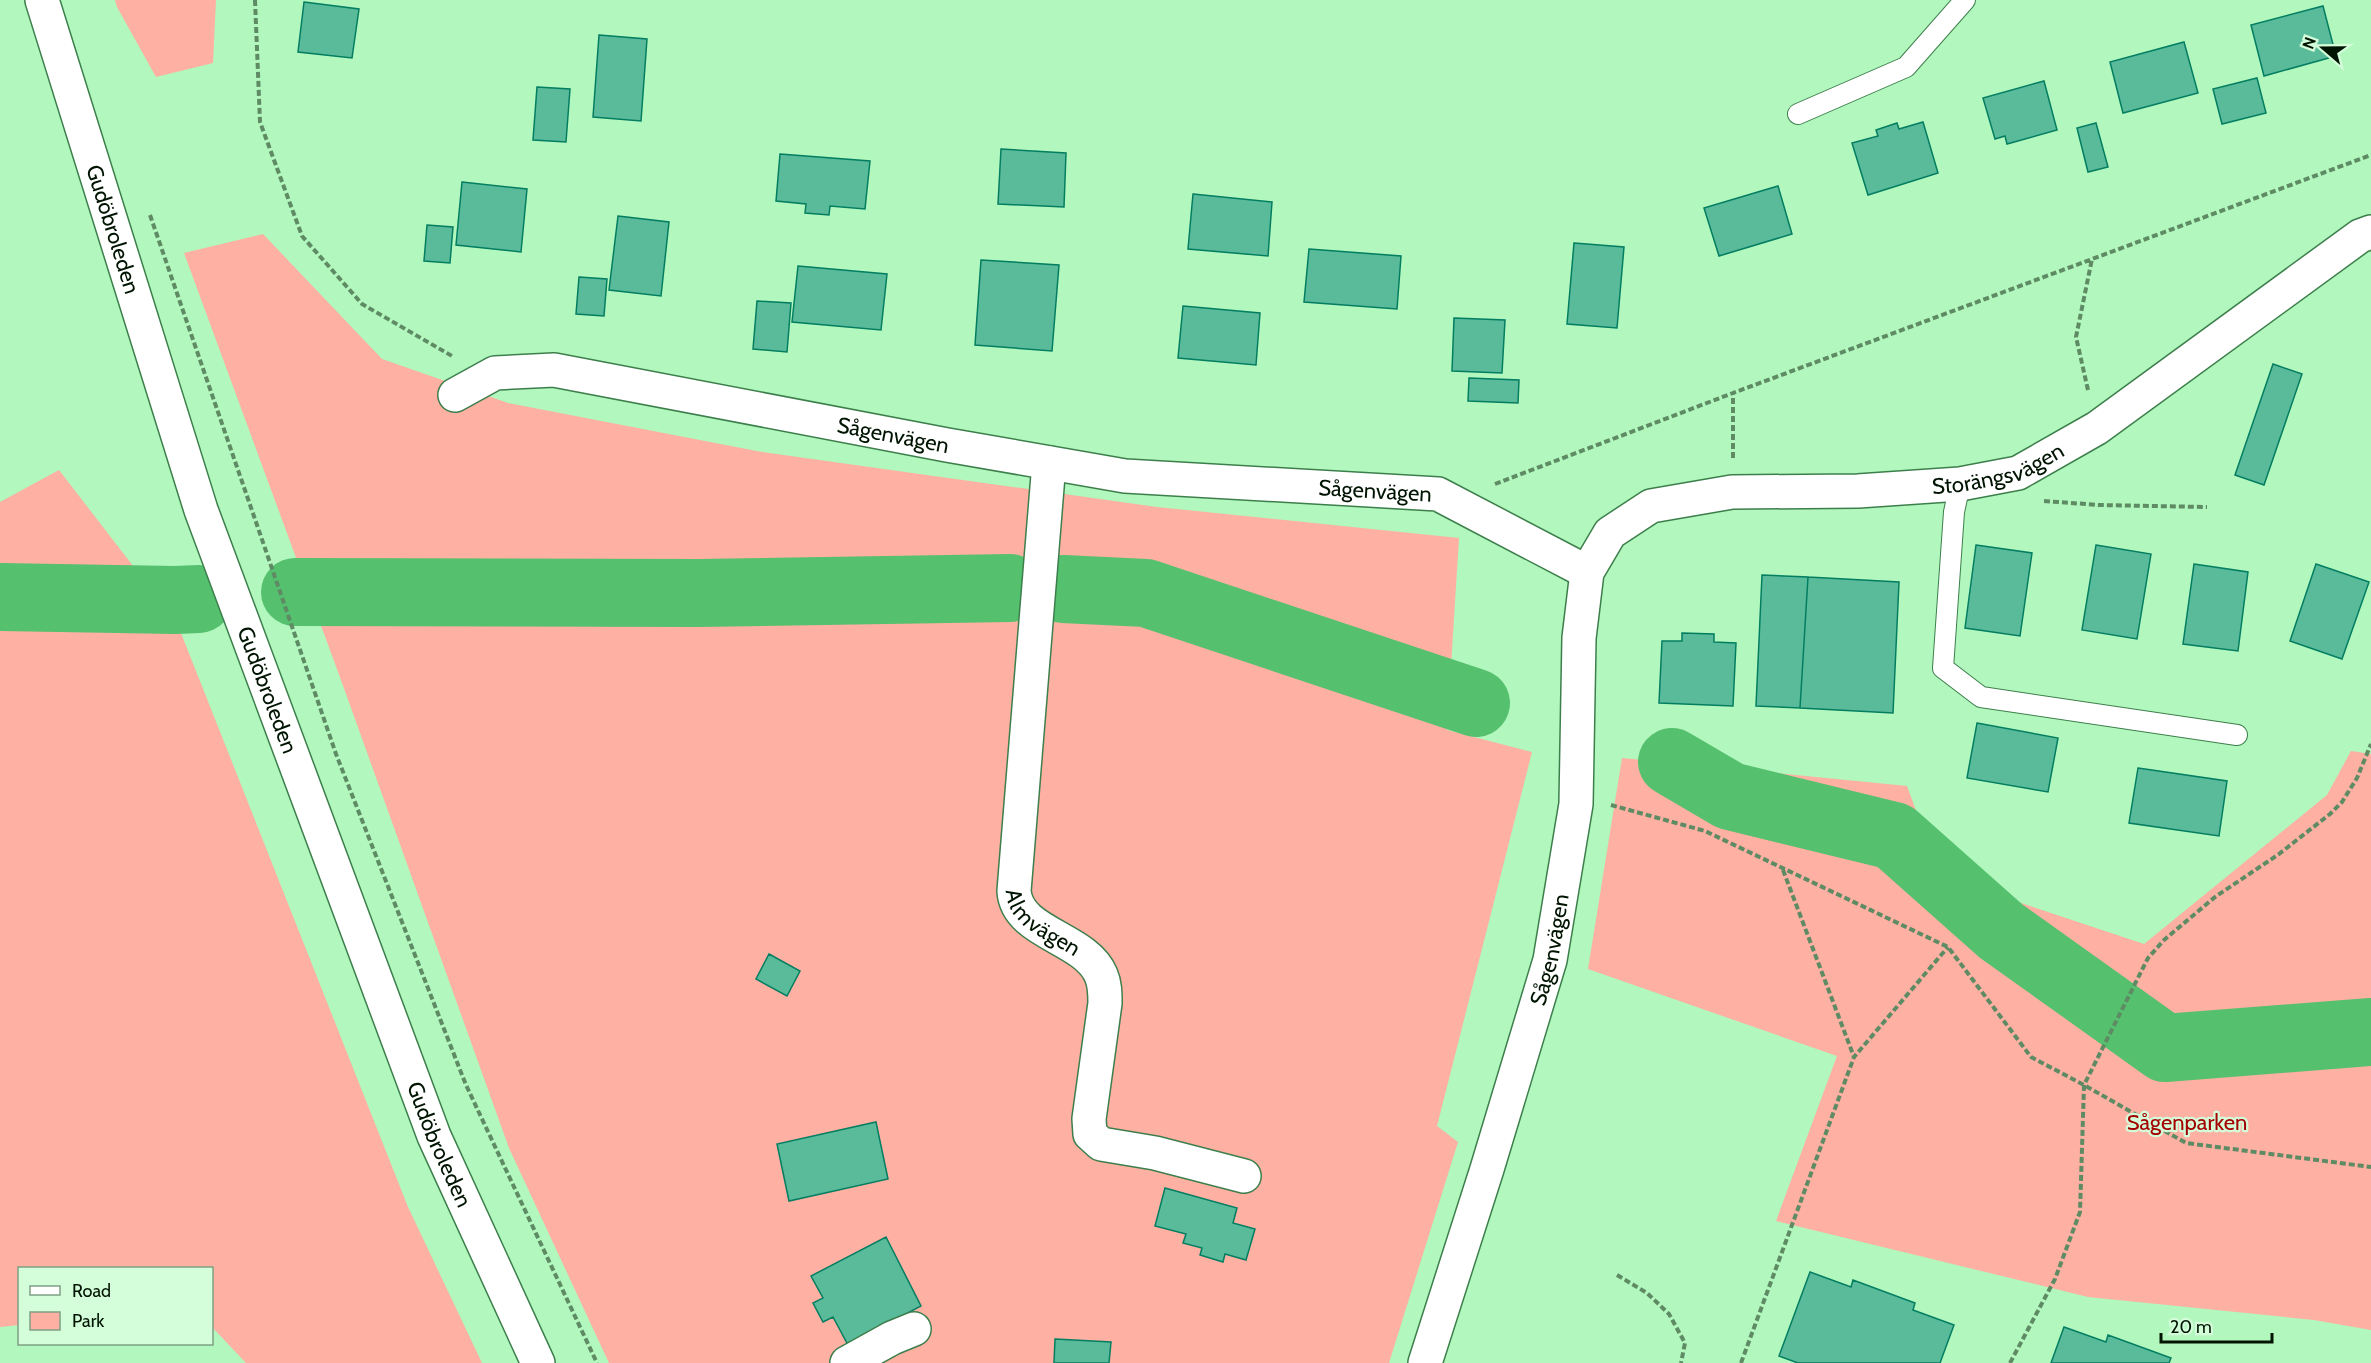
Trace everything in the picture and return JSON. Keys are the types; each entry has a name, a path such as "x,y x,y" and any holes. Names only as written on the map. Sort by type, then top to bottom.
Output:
{"street":[{"name":"Gudöbroleden","path":"42,0 201,510 434,1136 538,1363"},
{"name":"Storängsvägen","path":"1587,572 1610,533 1651,506 1732,492 1858,491 1960,484 2018,473 2097,428 2360,236 2371,232"},
{"name":"Sågenvägen","path":"455,395 495,373 554,370 1125,476 1438,494 1587,572 1579,638 1576,804 1550,960 1425,1363"},
{"name":"Almvägen","path":"1049,463 1014,903 1026,918 1089,958 1101,973 1105,987 1105,1003 1089,1119 1090,1134 1101,1144 1155,1153 1244,1176"},
{"path":"847,1363 892,1338 914,1329"}],"lane":[{"path":"1798,114 1906,67 1965,0"},
{"path":"1960,484 1954,512 1943,668 1981,697 2237,735"}],"path":[{"path":"255,0 261,122 302,236 362,304 445,353 495,373"},
{"path":"1491,485 1502,483 1733,393 2371,155"},
{"path":"146,205 349,787 466,1085 597,1363"},
{"path":"2092,259 2076,337 2097,428"},
{"path":"1732,492 1733,393"},
{"path":"2034,500 2099,505 2207,507"},
{"path":"2010,1363 2055,1279 2080,1212 2084,1084 2099,1059 2136,978 2148,958 2191,916 2279,854 2330,814 2342,802 2358,778 2371,744"},
{"path":"1576,804 1606,804 1705,831 1948,947 2031,1057 2084,1084 2186,1143 2371,1167"},
{"path":"1783,870 1854,1057"},
{"path":"1741,1363 1854,1057 1948,947"},
{"path":"1617,1275 1647,1293 1670,1314 1685,1343 1682,1363"}],"green space":[{"path":"115,0 216,0 213,63 156,77"},
{"path":"263,234 382,359 508,403 762,452 1157,507 1459,538 1447,730 1532,752 1437,1126 1458,1142 1389,1363 609,1363 509,1148 341,680 184,253"},
{"path":"59,470 177,623 408,1207 482,1363 246,1363 213,1328 213,1267 18,1267 18,1325 0,1327 0,502"},
{"name":"Sågenparken","path":"2351,751 2371,754 2371,1330 2314,1320 2088,1297 1776,1221 1837,1056 1588,969 1622,758 1907,786 1940,876 2144,944 2327,795"}],"building":[{"path":"304,2 359,9 352,58 298,52"},
{"path":"2323,6 2336,56 2264,76 2251,25"},
{"path":"599,35 647,39 641,121 593,117"},
{"path":"2184,42 2198,93 2123,113 2110,62"},
{"path":"2257,78 2266,113 2222,124 2213,89"},
{"path":"2044,81 2057,130 2007,144 2005,136 1995,139 1983,98"},
{"path":"537,87 570,89 566,142 533,140"},
{"path":"1923,122 1938,173 1868,195 1852,143 1878,136 1876,130 1897,123 1899,129"},
{"path":"2096,123 2108,167 2088,172 2077,128"},
{"path":"1001,149 1066,153 1064,207 998,204"},
{"path":"780,154 870,161 865,209 830,206 829,215 805,213 806,204 776,201"},
{"path":"462,182 527,189 521,252 456,245"},
{"path":"1778,186 1792,234 1719,256 1704,208"},
{"path":"1193,194 1272,202 1268,256 1188,249"},
{"path":"618,216 669,222 661,296 609,290"},
{"path":"427,225 453,227 450,263 424,261"},
{"path":"1574,243 1624,247 1617,328 1567,324"},
{"path":"1309,249 1401,256 1397,309 1304,302"},
{"path":"981,260 1059,265 1052,351 975,345"},
{"path":"798,266 887,274 881,330 792,322"},
{"path":"579,277 607,279 604,316 576,314"},
{"path":"757,301 791,303 787,352 753,349"},
{"path":"1183,306 1260,313 1256,365 1178,358"},
{"path":"1454,318 1505,320 1502,373 1452,371"},
{"path":"2273,364 2302,374 2264,485 2235,475"},
{"path":"1469,378 1519,380 1518,403 1468,401"},
{"path":"1976,545 2032,553 2020,636 1965,628"},
{"path":"2096,545 2151,554 2137,639 2082,630"},
{"path":"2194,564 2248,572 2238,651 2183,644"},
{"path":"2316,564 2369,582 2342,659 2290,641"},
{"path":"1762,575 1808,577 1800,708 1756,706"},
{"path":"1808,577 1899,582 1893,713 1800,708"},
{"path":"1682,633 1714,634 1714,642 1736,643 1733,706 1659,703 1662,641 1682,641"},
{"path":"1977,723 2058,738 2048,792 1967,778"},
{"path":"2138,768 2227,781 2219,836 2129,823"},
{"path":"769,954 800,971 787,996 756,979"},
{"path":"876,1122 888,1179 789,1201 777,1144"},
{"path":"1165,1188 1237,1208 1233,1223 1255,1229 1246,1260 1225,1254 1223,1262 1200,1255 1202,1248 1183,1243 1186,1234 1155,1226"},
{"path":"886,1237 921,1306 848,1345 833,1317 823,1322 813,1303 823,1298 811,1276"},
{"path":"1810,1272 1851,1287 1853,1280 1915,1303 1913,1310 1954,1325 1940,1363 1798,1363 1779,1356"},
{"path":"2064,1327 2106,1342 2108,1335 2171,1358 2169,1363 2051,1363"},
{"path":"1055,1339 1111,1342 1109,1363 1054,1363"}],"waterway":[{"path":"295,592 698,593 1010,588"},
{"path":"1063,589 1146,593 1476,703"},
{"path":"0,597 199,599"},
{"path":"1672,762 1730,796 1894,836 2001,931 2165,1048 2371,1032"}]}
